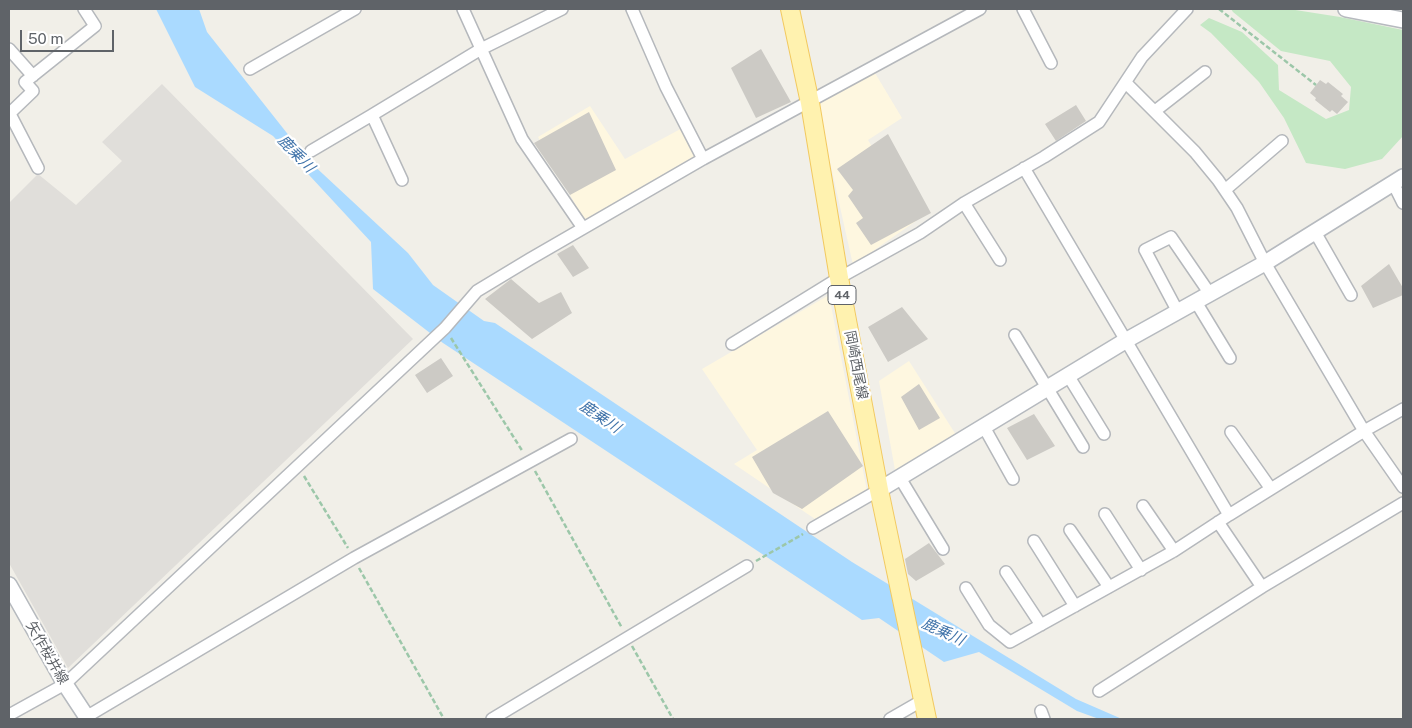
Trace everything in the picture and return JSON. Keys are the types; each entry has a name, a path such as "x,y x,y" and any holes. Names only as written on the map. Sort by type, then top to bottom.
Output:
{"main road":[{"name":"岡崎西尾線","path":"790,9 810,103 839,278 879,490 927,719"}],"street":[{"path":"38,168 9,113 33,91 25,82 95,26 84,9"},
{"path":"250,69 355,9"},
{"path":"463,9 522,139 583,228"},
{"path":"312,151 481,49 562,9"},
{"path":"632,9 666,87 703,159"},
{"path":"9,715 65,684 445,328 478,291 703,159 810,103 980,9"},
{"path":"1023,9 1051,63"},
{"path":"732,344 839,278 920,233 964,202 1044,157 1100,122 1142,58 1187,9"},
{"path":"1346,9 1403,20"},
{"path":"9,49 33,76"},
{"path":"1155,111 1205,72"},
{"path":"1126,83 1195,152 1225,190 1237,208 1265,263 1364,431 1403,487"},
{"path":"372,115 402,180"},
{"path":"1225,190 1282,141"},
{"path":"1024,168 1229,515"},
{"path":"813,528 900,478 1125,341 1265,263 1398,180 1403,203"},
{"path":"964,202 1000,260"},
{"path":"1315,232 1351,295"},
{"path":"1178,312 1145,250 1171,237 1210,294"},
{"path":"1196,302 1230,358"},
{"path":"1015,335 1083,447"},
{"path":"1069,376 1104,434"},
{"path":"966,588 989,625 1010,642 1174,551 1364,431 1403,409"},
{"path":"984,427 1013,479"},
{"path":"1231,432 1271,489"},
{"path":"87,718 354,558 571,438"},
{"path":"900,478 943,548"},
{"path":"1099,691 1262,587 1403,503"},
{"path":"1143,506 1174,551"},
{"path":"1105,514 1141,570"},
{"path":"1218,522 1262,587"},
{"path":"1070,530 1109,588"},
{"path":"1034,542 1075,606"},
{"path":"492,719 747,566"},
{"path":"1006,572 1041,625"},
{"name":"矢作桜井線","path":"9,585 65,684 87,718"},
{"path":"890,719 923,700"}],"path":[{"path":"1219,9 1316,85"},
{"path":"445,328 529,460 673,719"},
{"path":"298,466 354,558 444,719"},
{"path":"747,566 813,528"}],"shaded area":[{"path":"875,73 902,118 868,140 916,221 853,265 817,104"},
{"path":"162,84 413,339 68,668 9,563 9,203 38,174 76,205 122,161 102,142"},
{"path":"590,106 625,159 686,126 700,153 584,220 538,137"},
{"path":"829,295 867,491 815,519 734,464 757,450 702,369"},
{"path":"909,361 958,438 895,470 879,381"}],"green space":[{"path":"1231,9 1289,9 1403,30 1403,136 1382,159 1345,169 1306,163 1284,118 1259,82 1211,33 1200,25 1209,18 1242,32 1278,65 1279,90 1326,119 1349,110 1351,87 1330,61 1281,51"}],"water":[{"name":"鹿乗川","path":"156,9 199,9 207,32 309,161 408,253 433,285 484,321 495,323 852,562 1076,699 1122,719 1099,719 1077,711 979,652 944,662 879,618 862,620 443,343 373,289 371,242 273,136 195,87"}],"building":[{"path":"761,49 791,102 756,118 731,68"},
{"path":"1320,80 1326,84 1328,82 1343,94 1341,96 1348,102 1337,114 1332,110 1330,112 1315,100 1316,98 1310,93"},
{"path":"1076,105 1086,121 1056,141 1045,124"},
{"path":"589,112 616,170 570,195 534,143"},
{"path":"888,134 931,213 871,245 856,223 863,218 848,196 853,190 837,169"},
{"path":"573,245 589,268 573,277 557,254"},
{"path":"1389,264 1403,288 1403,295 1373,308 1361,286"},
{"path":"511,279 539,303 561,292 572,313 532,339 485,299"},
{"path":"902,307 928,339 888,362 868,327"},
{"path":"441,358 453,376 427,393 415,375"},
{"path":"919,384 940,418 919,430 901,397"},
{"path":"828,411 863,466 802,509 773,493 752,457"},
{"path":"1034,414 1055,446 1027,460 1007,428"},
{"path":"929,543 945,564 916,581 908,574 905,559"}]}
